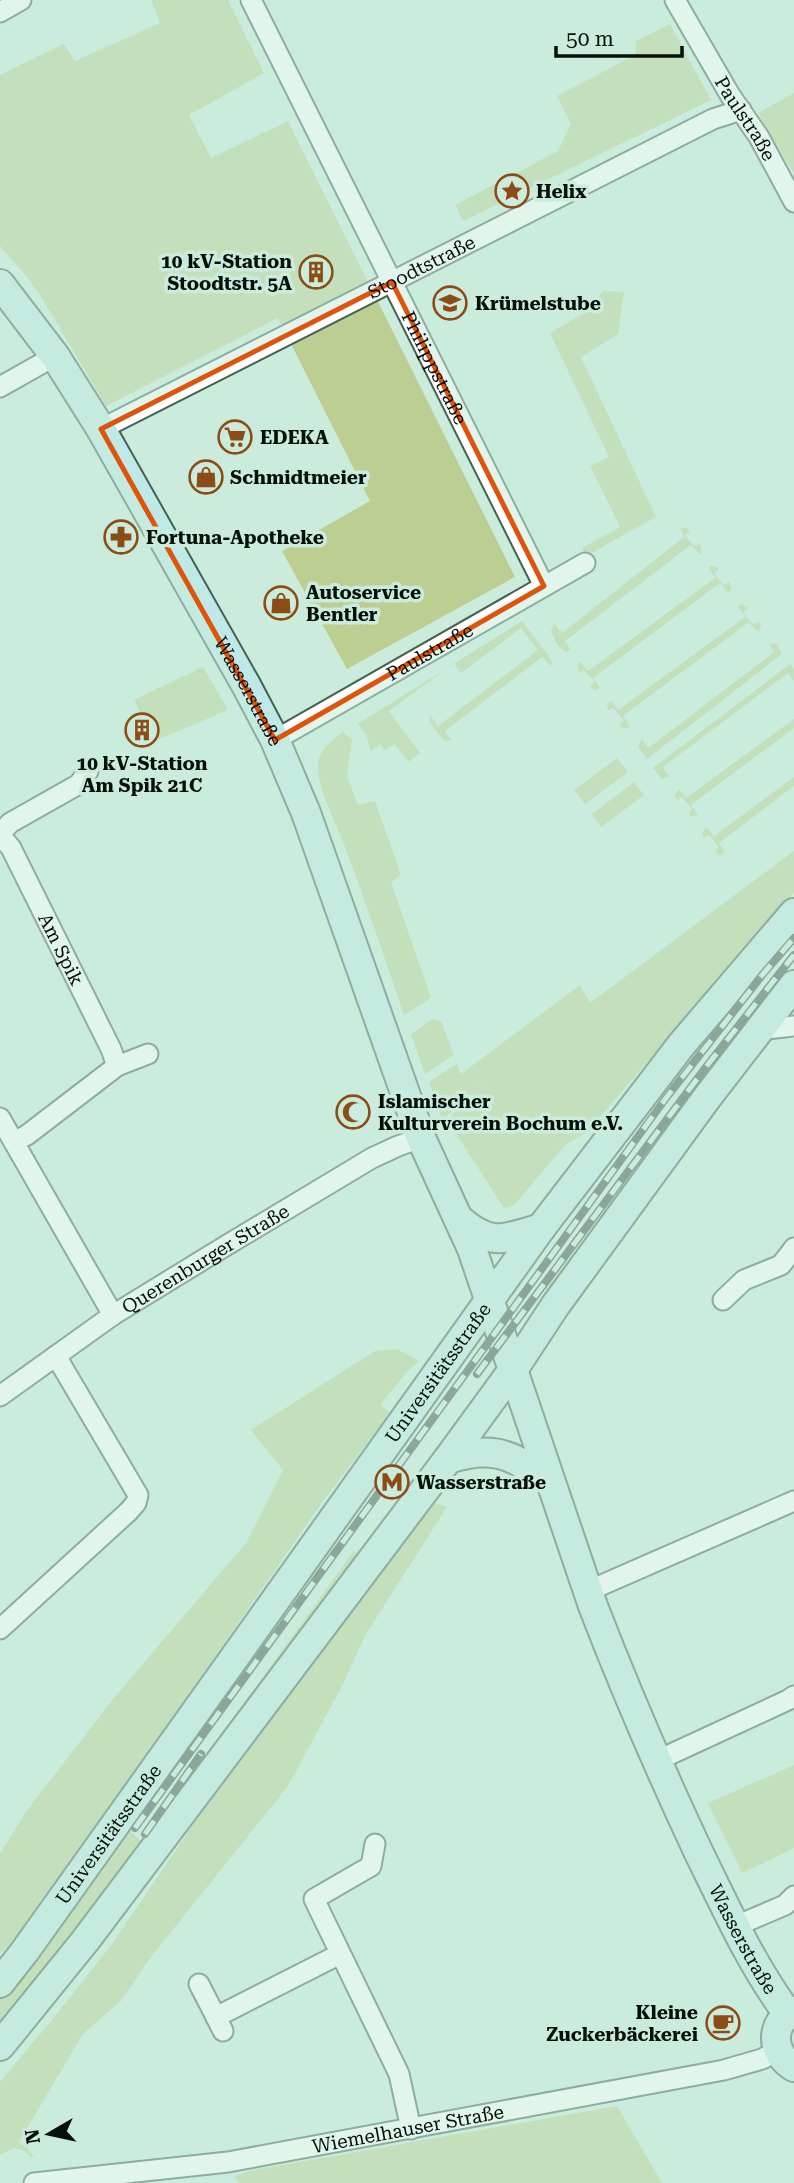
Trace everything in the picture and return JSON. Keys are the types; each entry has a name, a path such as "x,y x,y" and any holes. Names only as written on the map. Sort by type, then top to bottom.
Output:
{"main road":[{"name":"Wasserstraße","path":"0,284 55,356 101,429 275,740 306,813 421,1138 460,1220 483,1309"},
{"name":"Universitätsstraße","path":"0,1983 541,1228 682,1044 794,912"},
{"path":"0,2046 85,1941 449,1458 555,1306 794,985"},
{"name":"Wasserstraße","path":"421,1138 427,1174 483,1309 608,1646 656,1760 757,1966 791,2012 776,2030 775,2040 786,2059"},
{"path":"460,1220 475,1233 495,1238 515,1236 541,1228"},
{"name":"Wasserstraße","path":"507,1377 530,1469 559,1541 578,1564"},
{"path":"449,1458 486,1451 509,1455 530,1469"}],"street":[{"path":"0,12 21,0"},
{"name":"Philippstraße","path":"251,0 544,586"},
{"name":"Paulstraße","path":"676,0 730,95 759,137 794,202"},
{"name":"Stoodtstraße","path":"101,429 713,119 741,110"},
{"path":"0,387 55,356"},
{"name":"Paulstraße","path":"275,740 585,563"},
{"name":"Am Spik","path":"88,771 79,784 10,823 0,834 11,848 117,1066"},
{"path":"758,1030 794,1026"},
{"path":"14,1142 117,1066 148,1054"},
{"path":"0,1118 113,1315"},
{"name":"Querenburger Straße","path":"0,1396 113,1315 263,1223 372,1158 421,1138"},
{"path":"723,1300 744,1280 780,1265 794,1248"},
{"path":"0,1629 128,1512 136,1503 138,1495 56,1356"},
{"path":"588,1591 794,1501"},
{"path":"656,1760 794,1696"},
{"path":"375,1844 371,1866 314,1899 399,2074 411,2129"},
{"path":"736,1926 785,1905 794,1896"},
{"path":"199,1984 220,2024 340,1954"},
{"name":"Wiemelhauser Straße","path":"34,2183 228,2162 724,2070 762,2059 786,2059"}],"highlighted area":[{"path":"392,282 544,586 275,740 101,429"}],"green space":[{"path":"151,0 228,0 264,73 189,115 211,158 288,121 515,577 347,669 282,551 370,501 278,318 106,406 42,298 0,246 0,75 64,44 75,61 160,23"},
{"path":"670,24 711,100 463,221 455,205 558,151 571,124 557,96 635,55 636,41"},
{"path":"794,93 794,174 758,113"},
{"path":"603,291 624,292 618,334 581,357 656,517 586,556 582,548 620,527 590,466 609,457 550,333 589,310"},
{"path":"686,527 690,531 685,536 694,546 701,546 701,553 691,545 565,641 571,650 566,652 558,646 551,631 554,623 562,633 684,537 680,529"},
{"path":"712,565 719,568 714,574 724,585 729,582 732,588 730,591 720,583 593,678 600,688 594,690 590,686 595,682 584,670 579,673 577,665 581,662 588,671 715,578 709,568"},
{"path":"741,604 748,607 743,613 753,624 759,621 760,630 757,631 749,622 623,716 630,727 623,729 619,725 624,721 613,708 608,711 607,704 611,701 618,710 745,617 738,607"},
{"path":"522,621 553,662 551,666 542,657 445,731 451,740 444,741 429,721 430,715 438,726 538,650 521,628 461,673 454,663"},
{"path":"769,644 777,644 782,654 647,759 638,747 642,739 648,748 651,746 774,652"},
{"path":"790,664 794,669 794,681 788,673 663,767 669,777 662,779 653,768"},
{"path":"203,667 228,710 155,741 134,700"},
{"path":"448,668 389,711 420,753 408,762 395,744 385,750 380,744 371,751 366,735 358,724"},
{"path":"794,719 794,728 691,805 698,815 691,817 688,813 692,809 682,797 677,800 674,796 679,789 686,798"},
{"path":"343,732 352,739 347,776 358,805 375,801 401,875 391,882 431,998 404,1015 320,783 318,765 321,754"},
{"path":"617,758 628,772 585,804 574,790"},
{"path":"794,777 794,786 719,843 725,853 718,855 715,851 719,847 709,835 704,838 702,834 706,827 714,836"},
{"path":"634,782 644,795 601,827 592,814"},
{"path":"794,851 794,893 586,1133 566,1144 515,1204 504,1208 455,1132 452,1115 483,1085 442,1120 429,1082 457,1064 461,1074 580,985 590,1003"},
{"path":"432,1019 441,1021 454,1055 425,1074 411,1034"},
{"path":"665,1131 667,1133 551,1294 546,1289"},
{"path":"397,1349 419,1361 380,1405 390,1413 326,1497 26,1928 0,1954 0,1854 25,1813 113,1699 246,1543 283,1470 251,1430 375,1351"},
{"path":"428,1500 447,1507 366,1634 341,1688 288,1786 151,1957 121,2001 83,2034 19,2142 35,2159 15,2148 0,2155 0,2082 112,1944 298,1670"},
{"path":"333,1536 339,1540 127,1829 143,1842 354,1551 358,1554 296,1641 0,2031 0,1997 43,1942"},
{"path":"794,1765 794,1848 742,1873 708,1803"},
{"path":"617,2106 662,2183 239,2183 234,2176 254,2170"}],"railway":[{"path":"135,1828 666,1098 794,938"},
{"path":"477,1374 706,1067 794,955"},
{"path":"145,1834 201,1754"}],"place":[{"name":"Helix","path":"512,191"},
{"name":"10 kV-Station Stoodtstr. 5A","path":"316,272"},
{"name":"Krümelstube","path":"450,303"},
{"name":"EDEKA","path":"235,437"},
{"name":"Schmidtmeier","path":"206,477"},
{"name":"Fortuna-Apotheke","path":"121,537"},
{"name":"Autoservice Bentler","path":"281,603"},
{"name":"10 kV-Station Am Spik 21C","path":"142,730"},
{"name":"Islamischer Kulturverein Bochum e.V.","path":"353,1112"},
{"name":"Wasserstraße","path":"392,1482"},
{"name":"Kleine Zuckerbäckerei","path":"723,2023"}]}
